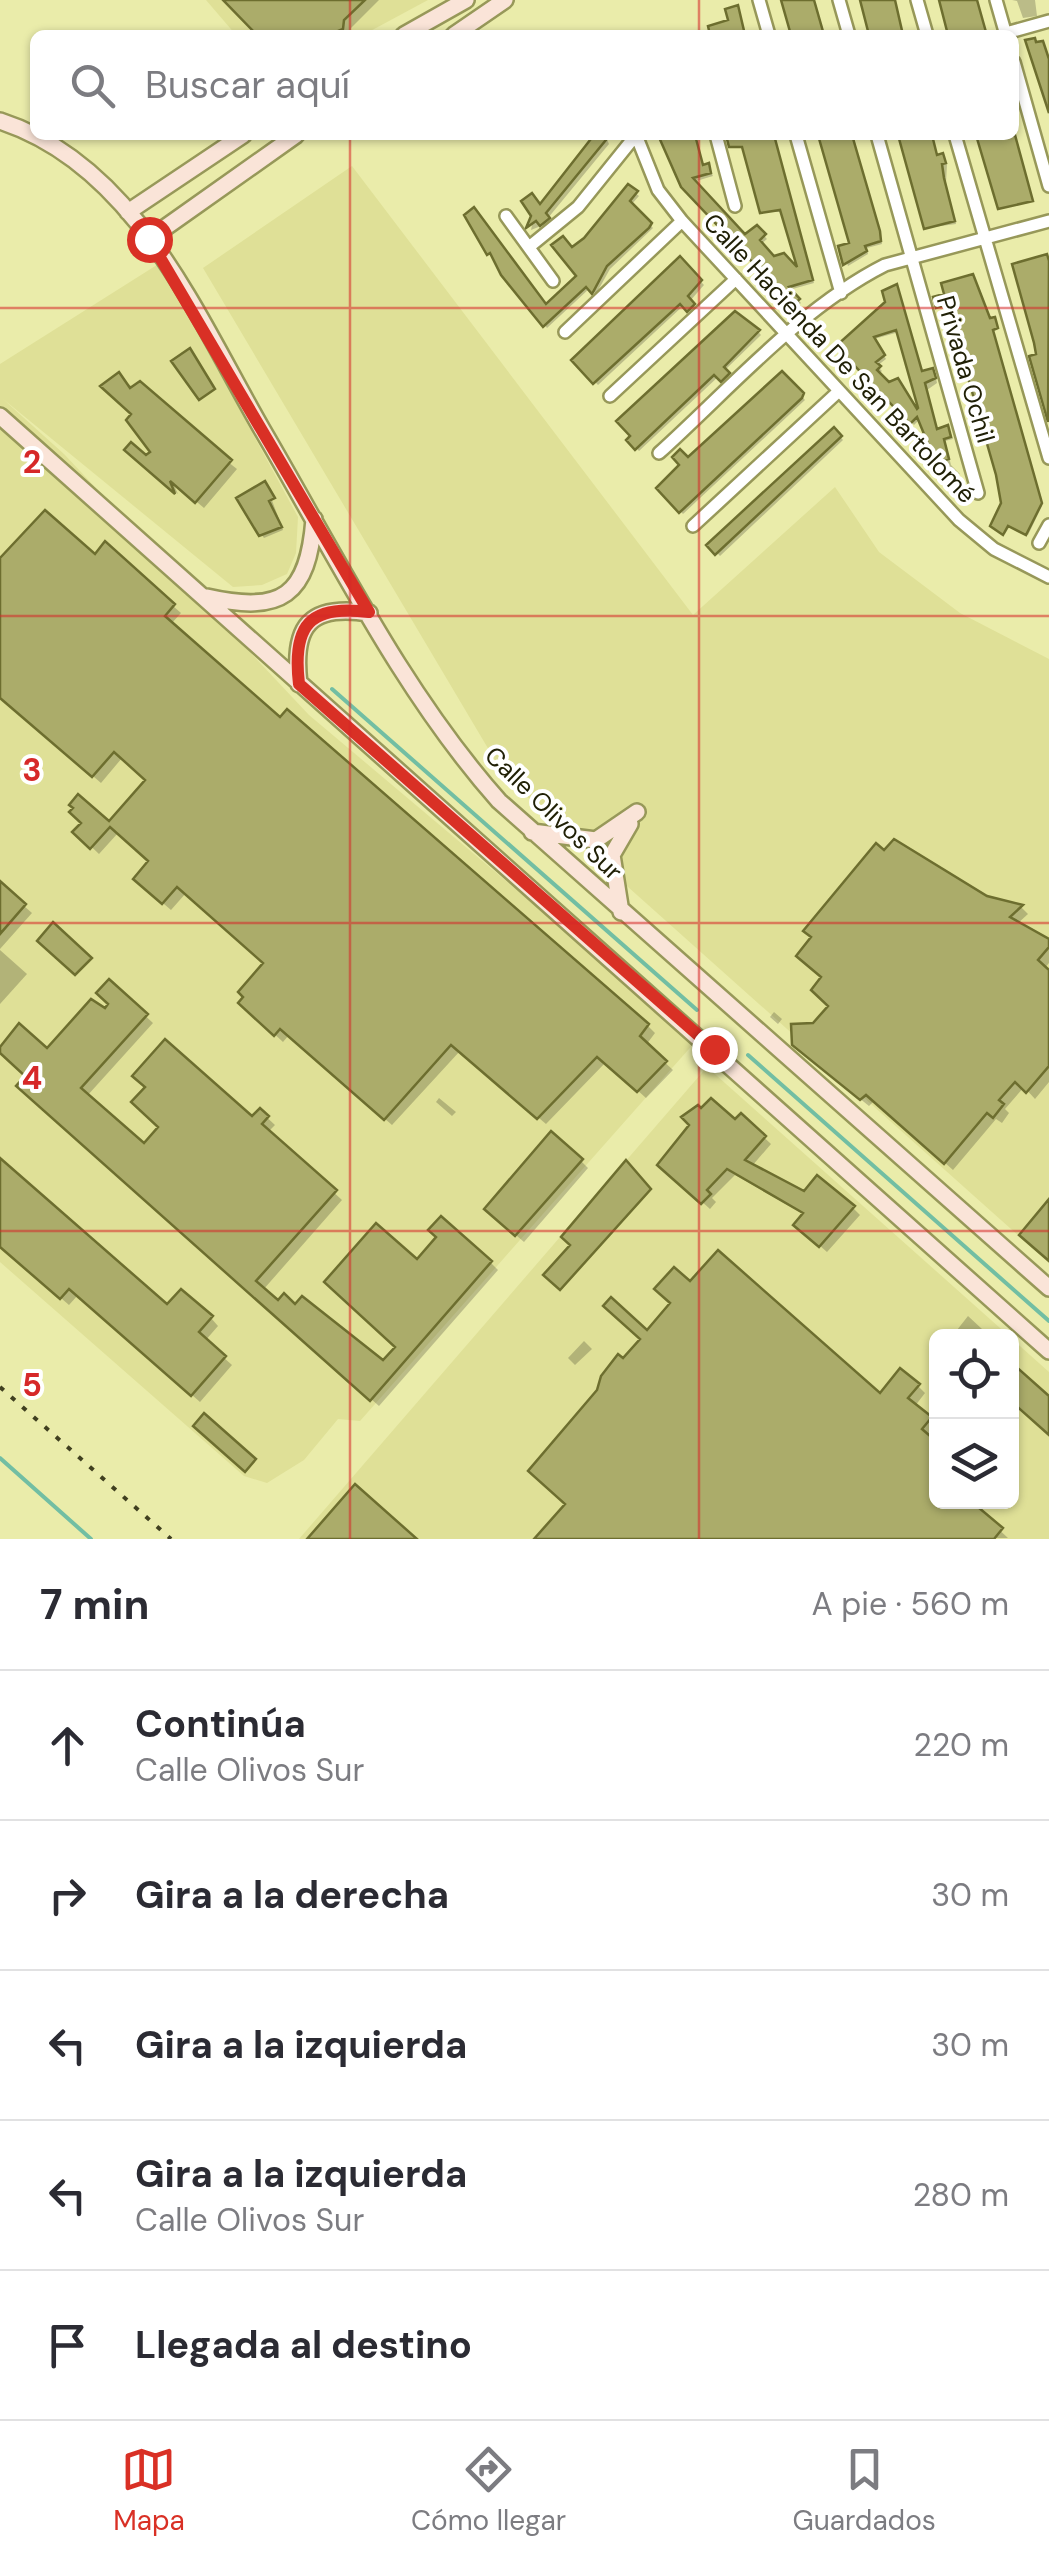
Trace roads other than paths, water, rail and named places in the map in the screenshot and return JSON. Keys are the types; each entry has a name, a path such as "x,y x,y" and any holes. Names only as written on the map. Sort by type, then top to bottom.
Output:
{"main road":[{"path":"413,30 466,0"},
{"path":"461,30 506,0"},
{"name":"Calle Olivos Sur","path":"0,121 30,134"},
{"name":"Calle Olivos Sur","path":"44,140 78,161 149,239 369,612 454,746 532,832 1049,1288"},
{"path":"128,212 236,140"},
{"path":"149,239 289,140"},
{"path":"0,416 1049,1351"},
{"path":"203,596 240,605 278,599 298,585 306,572 314,519"},
{"path":"299,684 298,638 308,623 330,610 369,612"},
{"path":"596,840 637,812 612,855"},
{"path":"532,832 596,840 612,855 621,912"}],"street":[{"path":"759,0 768,30"},
{"path":"839,0 848,30"},
{"path":"917,0 926,30"},
{"path":"996,0 1005,30"},
{"path":"1019,30 1049,21"},
{"path":"1019,80 1049,186"},
{"path":"529,247 578,207 632,140"},
{"name":"Calle Hacienda De San Bartolomé","path":"638,140 658,190 682,221 976,536 1049,576"},
{"path":"717,140 736,206"},
{"path":"797,140 841,293"},
{"name":"Privada Ochil","path":"878,140 978,493"},
{"path":"956,140 1049,458"},
{"path":"506,216 554,281"},
{"path":"564,332 682,221"},
{"path":"659,453 789,336 841,293 885,265 1049,221"},
{"path":"610,396 736,279"},
{"path":"693,526 839,390"},
{"path":"1039,543 1049,525"}],"waterway":[{"path":"332,689 697,1010"},
{"path":"748,1055 1049,1321"},
{"path":"0,1458 91,1539"}],"railway":[{"path":"0,1387 171,1539"}]}
